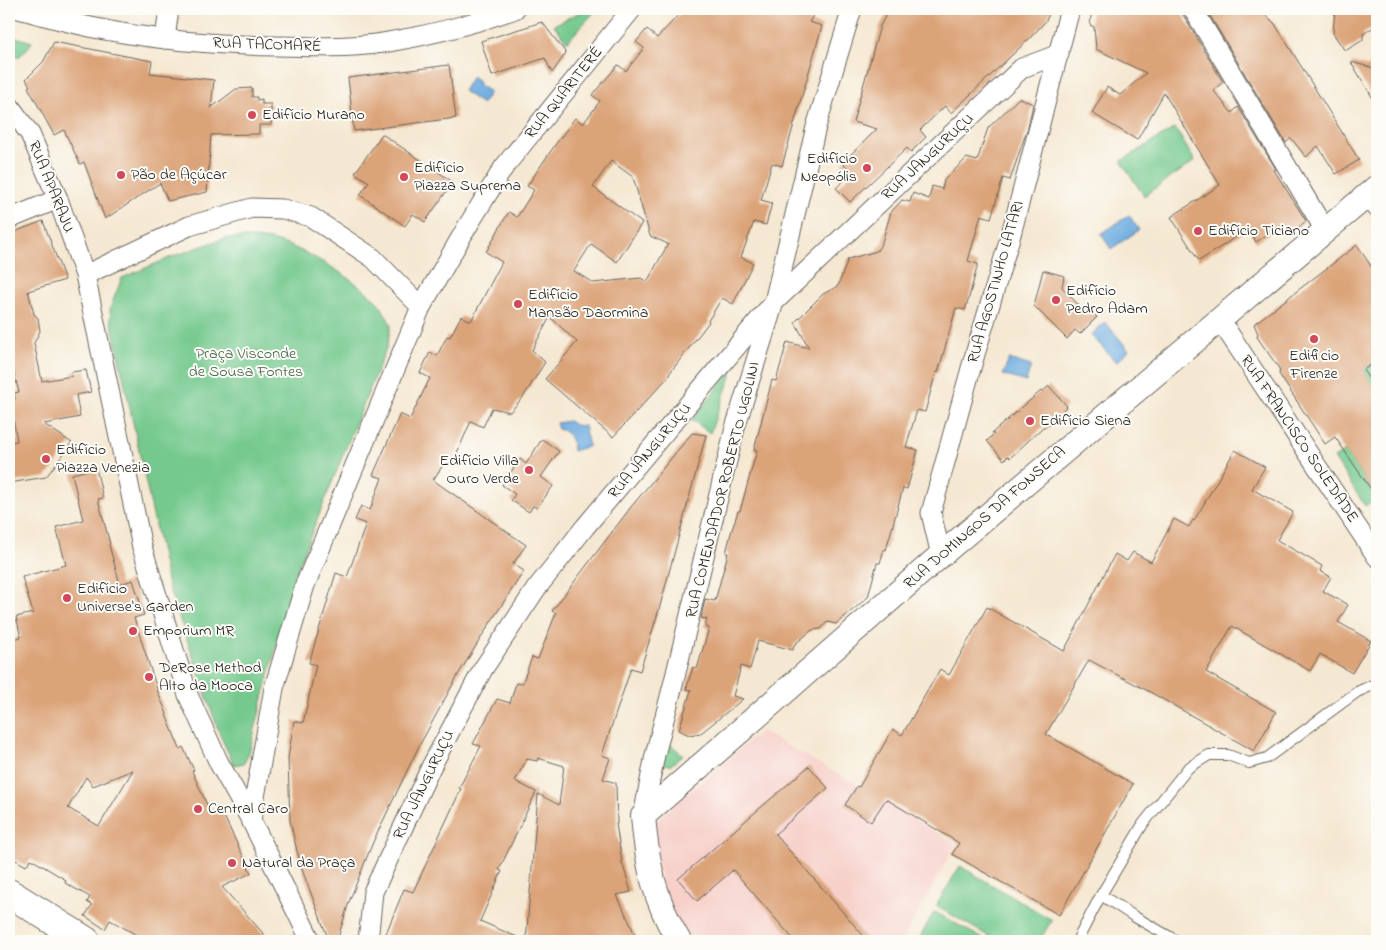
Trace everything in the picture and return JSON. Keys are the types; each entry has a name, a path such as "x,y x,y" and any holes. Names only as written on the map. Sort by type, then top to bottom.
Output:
{"main road":[{"path":"9,893 86,941"}],"street":[{"name":"RUA TACOMARÉ","path":"19,9 111,32 165,39 260,46 336,47 382,43 429,34 515,9"},
{"path":"165,39 169,9"},
{"name":"RUA QUARITERÉ","path":"421,307 467,226 504,168 632,9"},
{"name":"RUA COMENDADOR ROBERTO UGOLINI","path":"679,941 671,929 655,892 646,851 643,816 655,755 735,428 774,302 816,127 852,9"},
{"name":"RUA AGOSTINHO LATARI","path":"941,555 930,513 1010,238 1070,9"},
{"path":"1193,9 1326,232"},
{"name":"RUA JANGURUÇU","path":"368,941 373,892 430,767 484,669 536,589 585,526 774,302 1022,68 1059,54"},
{"name":"RUA APARAJU","path":"9,105 30,134 58,198 85,275"},
{"name":"RUA DOMINGOS DA FONSECA","path":"643,816 941,555 1326,232 1374,197"},
{"path":"9,219 58,198"},
{"path":"251,820 274,688 305,585 421,307 373,258 310,217 283,209 252,208 189,226 85,275 142,547 188,694 219,763 251,820 311,941"},
{"name":"RUA FRANCISCO SOLEDADE","path":"1220,320 1377,557"}],"lane":[{"path":"1077,941 1100,895 1143,824 1188,768 1209,754 1228,755 1249,763 1267,758 1357,692 1377,683"},
{"path":"1100,895 1177,941"}],"shaded area":[{"path":"761,731 851,781 956,844 902,941 684,941 665,902 651,825"}],"green space":[{"path":"586,9 597,9 567,42 554,25"},
{"path":"9,35 32,42 18,58 9,45"},
{"path":"1175,128 1195,161 1144,196 1121,161"},
{"name":"Praça Visconde de Sousa Fontes","path":"225,238 271,240 298,249 345,275 359,286 380,305 391,325 387,346 294,577 249,753 244,763 234,765 220,735 168,585 111,321 110,308 122,278 174,256"},
{"path":"1377,361 1377,391 1363,370"},
{"path":"735,365 710,433 692,420"},
{"path":"1345,451 1377,498 1365,506 1334,458"},
{"path":"663,738 683,755 671,765 661,764"},
{"path":"960,866 1052,920 1039,941 997,941 936,906"},
{"path":"935,912 987,941 918,941"}],"water":[{"path":"472,76 479,81 478,84 490,92 482,104 463,91"},
{"path":"1129,215 1139,230 1111,249 1101,234"},
{"path":"1105,322 1129,350 1116,362 1091,335"},
{"path":"1009,359 1031,366 1026,382 1003,375"},
{"path":"569,421 574,425 584,426 589,446 573,451 570,437 558,429 556,423"}],"building":[{"path":"684,9 817,9 809,22 822,26 782,166 772,163 761,200 772,203 766,225 754,222 741,257 753,263 733,304 722,298 709,322 670,375 613,437 545,379 577,342 550,317 532,350 545,362 524,396 510,412 492,408 483,427 471,421 453,462 448,458 433,480 526,545 513,564 524,571 458,675 418,748 373,842 349,902 337,941 329,941 304,875 290,821 288,758 294,721 303,723 316,665 309,663 336,573 347,577 366,524 355,520 361,506 370,510 382,478 373,475 400,414 410,419 430,378 420,373 430,352 437,356 447,336 450,337 461,316 471,321 502,262 486,252 509,212 517,217 534,190 527,186 555,145 575,118 583,124 600,101 592,95 618,65 626,71 644,48 636,42 647,29 657,38","holes":["611,161 633,177 650,236 668,244 647,282 641,278 593,283 574,271 591,244 617,262 642,223 593,187"]},
{"path":"889,9 1052,9 1045,22 1030,38 951,113 945,106 920,130 926,137 911,152 907,148 850,202 836,188 852,173 842,163 877,129 853,122 880,26"},
{"path":"1092,9 1182,9 1183,15 1223,82 1213,90 1232,113 1238,107 1306,221 1287,237 1281,226 1256,242 1248,229 1199,261 1171,217 1220,185 1164,93 1137,140 1092,113 1107,87 1120,95 1146,73 1096,49 1094,27 1090,25"},
{"path":"1206,9 1260,9 1275,24 1359,160 1336,174 1318,146 1306,157 1291,138 1286,143"},
{"path":"1335,9 1372,9 1377,18 1377,25 1363,34 1363,40 1345,51 1333,33"},
{"path":"542,22 566,53 552,73 545,58 492,76 481,41"},
{"path":"54,42 152,61 150,73 214,80 211,108 236,89 252,88 252,97 257,97 257,100 262,99 262,104 271,104 271,125 259,125 259,134 211,135 207,192 168,201 160,183 105,219 84,162 80,164 64,130 54,135 28,87 30,86 26,79 43,62"},
{"path":"1351,62 1377,69 1377,105"},
{"path":"449,65 456,118 354,131 348,78"},
{"path":"1019,98 1033,104 1028,127 1010,180 1003,178 991,218 981,215 968,261 978,264 968,301 965,310 956,308 925,412 917,410 906,447 918,450 907,489 903,488 886,550 884,549 880,563 877,563 868,597 836,624 827,622 821,629 812,630 794,645 793,650 758,641 750,669 741,666 733,696 743,699 701,733 689,735 679,730 691,690 686,689 693,667 697,669 709,628 705,627 707,619 701,618 705,599 715,601 728,553 726,553 731,533 738,511 740,511 757,450 754,450 772,380 776,381 787,342 809,348 795,322 823,294 838,286 848,259 877,251 882,242 891,212 902,200 910,202 913,193 929,199 932,186 942,189 944,180 967,158 977,161 988,128"},
{"name":"Edifício Piazza Suprema","path":"382,134 453,182 425,222 413,214 405,226 360,195 369,182 355,173"},
{"path":"43,221 65,280 28,291 34,314 38,318 40,331 34,343 42,381 72,376 71,372 86,370 91,392 76,395 80,417 44,424 72,443 64,450 65,452 46,477 9,483 9,442 17,441 11,400 15,399 14,393 19,392 9,355 9,234"},
{"path":"1357,245 1377,275 1377,361 1363,370 1377,391 1377,498 1335,437 1325,444 1279,374 1280,370 1257,337 1258,334 1254,324"},
{"name":"Edifício Pedro Adam","path":"1043,270 1064,276 1062,287 1083,310 1086,306 1097,317 1080,334 1075,330 1067,339 1034,306"},
{"name":"Edifício Siena","path":"1049,386 1067,406 1063,410 1064,412 1047,427 1043,427 1010,458 1008,456 1004,460 987,441 994,434 992,433"},
{"path":"692,433 706,435 660,606 640,671 631,668 602,755 610,758 603,779 616,783 616,824 622,862 631,892 617,895 638,941 526,941 383,941 404,889 413,892 461,789 459,788 481,746 473,744 497,699 510,703 516,683 522,684 532,657 538,659 556,613 552,611 631,507","holes":["538,758 564,766 559,805 538,794 526,941 480,921 502,871 499,870 536,792 515,781 527,759 537,761"]},
{"name":"Edifício Villa Ouro Verde","path":"542,439 559,451 541,477 553,486 537,508 533,506 529,512 511,500 515,494 502,485 520,459 526,464"},
{"path":"1235,450 1265,467 1252,489 1293,512 1277,540 1322,566 1320,571 1331,577 1323,591 1348,605 1338,622 1371,641 1352,673 1320,654 1310,671 1232,626 1206,672 1276,712 1254,751 1089,660 1046,734 1133,784 1059,915 952,854 959,843 886,799 871,822 845,805 857,786 859,787 893,729 902,735 940,669 949,675 987,607 1064,651 1115,554 1127,561 1133,552 1151,562 1174,519 1189,527 1194,521"},
{"path":"96,468 103,498 98,499 120,584 133,580 144,615 134,618 166,715 180,749 183,747 194,770 192,771 211,814 221,810 251,873 222,887 270,941 147,941 110,920 105,929 85,916 92,905 87,902 90,897 65,883 66,880 31,859 26,866 9,856 9,640 21,637 16,617 33,613 22,577 66,565 56,527 83,520 72,474","holes":["133,770 99,826 68,808 86,777 93,786"]},
{"path":"809,766 828,788 775,834 868,941 795,941 733,870 697,901 678,879"}],"place":[{"name":"Edifício Murano","path":"252,115"},
{"name":"Edifício Neopólis","path":"867,168"},
{"name":"Pão de Açúcar","path":"121,175"},
{"name":"Edifício Piazza Suprema","path":"404,177"},
{"name":"Edifício Ticiano","path":"1198,231"},
{"name":"Edifício Pedro Adam","path":"1056,300"},
{"name":"Edifício Mansão Daormina","path":"518,304"},
{"name":"Edificio Firenze","path":"1314,339"},
{"name":"Edifício Siena","path":"1030,421"},
{"name":"Edifício Piazza Venezia","path":"46,459"},
{"name":"Edifício Villa Ouro Verde","path":"529,470"},
{"name":"Edifício Universe's Garden","path":"67,598"},
{"name":"Emporium MR","path":"133,631"},
{"name":"DeRose Method Alto da Mooca","path":"149,677"},
{"name":"Central Caro","path":"198,809"},
{"name":"Natural da Praça","path":"232,863"}]}
